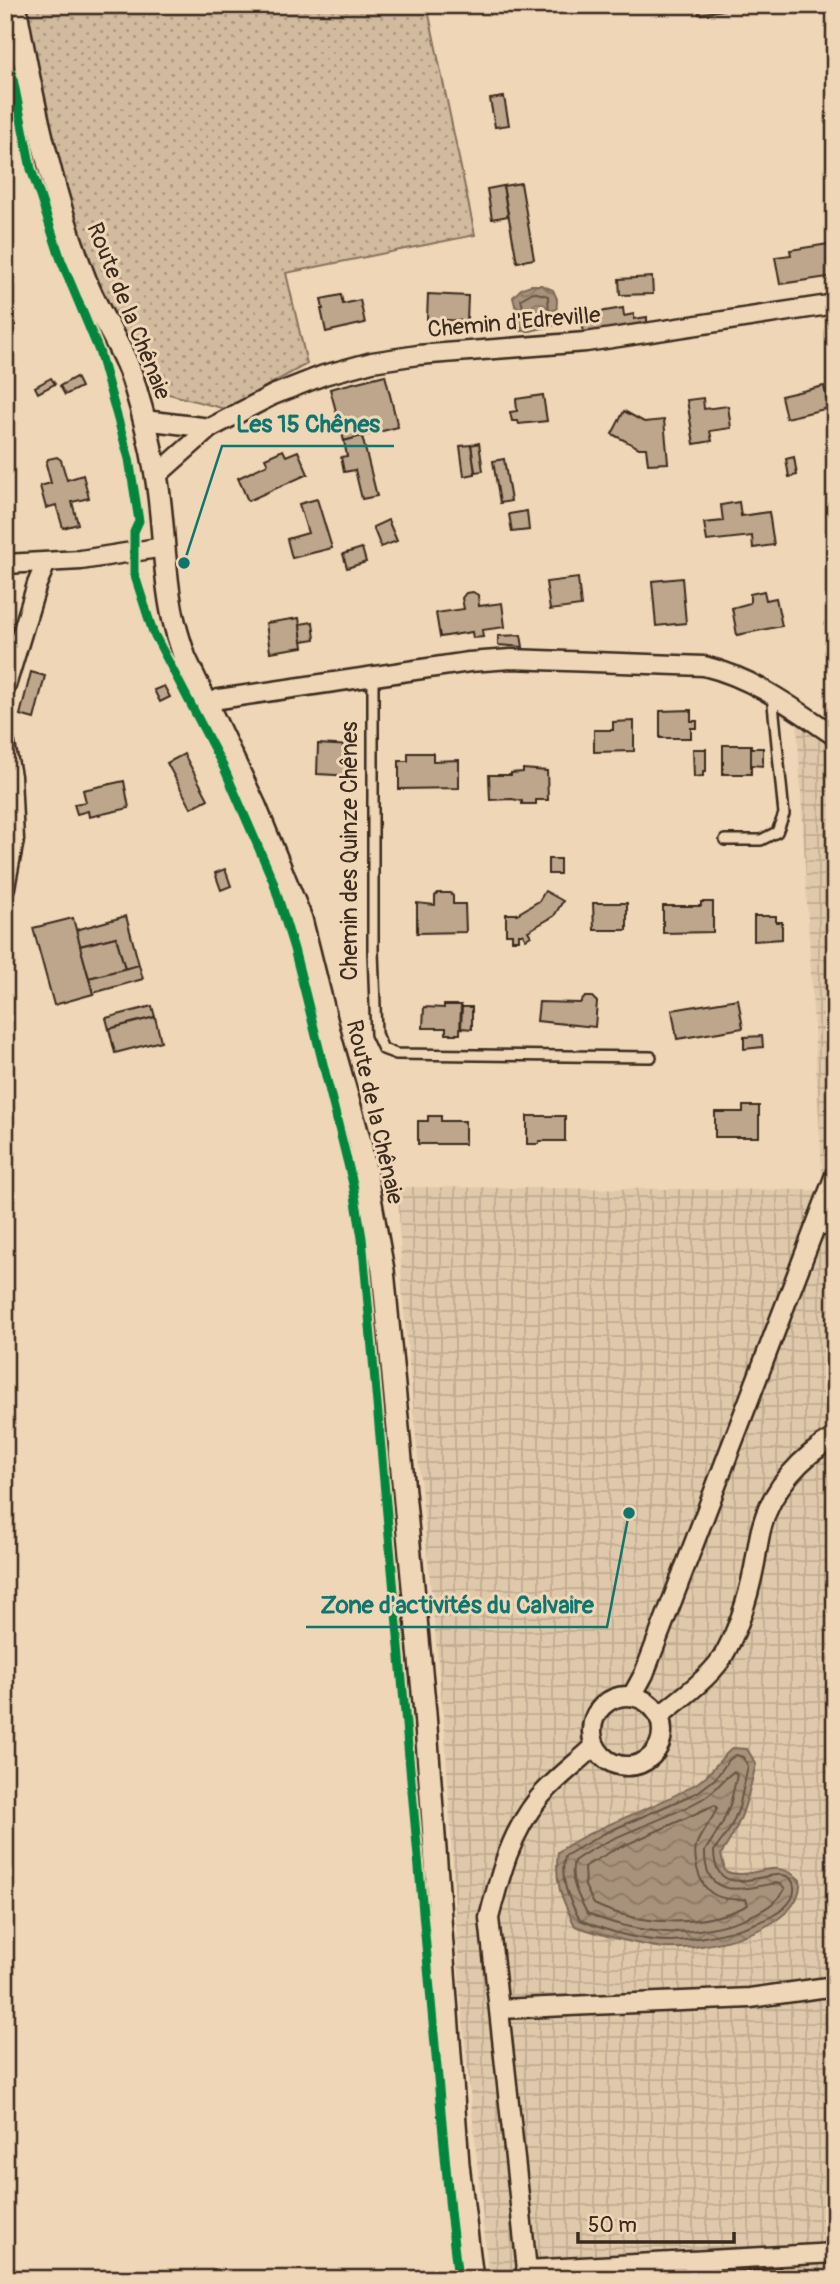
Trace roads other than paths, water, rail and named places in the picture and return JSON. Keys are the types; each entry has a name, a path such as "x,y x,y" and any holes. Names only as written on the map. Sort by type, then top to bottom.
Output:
{"street":[{"name":"Route de la Chênaie","path":"15,5 32,103 59,203 87,285 135,384 156,476 174,622 185,658 281,867 301,919 331,1043 360,1142 383,1270 425,1713 458,2164 472,2279"},
{"name":"Chemin d'Edreville","path":"156,476 210,428 273,395 372,362 418,355 586,342 835,304"},
{"path":"144,420 210,428"},
{"path":"5,564 81,560 164,547"},
{"path":"5,688 46,563"},
{"path":"208,705 219,699 470,662 511,659 691,666 728,672 772,694 835,736"},
{"path":"5,744 11,776 14,841 5,887"},
{"path":"632,1696 644,1674 835,1175"},
{"path":"659,1716 684,1698 721,1658 739,1621 748,1593 768,1508 779,1489 801,1462 835,1437"},
{"path":"632,1696 643,1699 659,1716 662,1735 659,1745 647,1760 638,1764 618,1765 601,1755 595,1746 592,1725 596,1715 611,1699 632,1696"},
{"path":"595,1746 540,1797 518,1829 503,1864 489,1919 527,2274 699,2270 835,2253"},
{"path":"500,2009 750,1998 835,1986"}],"lane":[{"name":"Chemin des Quinze Chênes","path":"373,676 374,992 376,1034 383,1049 396,1054 651,1057"},
{"path":"725,840 761,840 777,832 784,814 772,694"},
{"path":"814,1225 835,1234"}],"water":[{"path":"541,285 553,290 557,299 556,325 521,331 513,297 522,288"},
{"path":"733,1748 747,1749 756,1764 739,1821 721,1854 725,1871 744,1874 781,1869 790,1873 800,1880 797,1897 786,1912 748,1934 702,1946 681,1948 641,1944 575,1926 560,1890 557,1873 558,1852 591,1833 694,1785"}],"place":[{"name":"Les 15 Chênes","path":"184,563"},
{"name":"Zone d'activités du Calvaire","path":"629,1513"}]}
